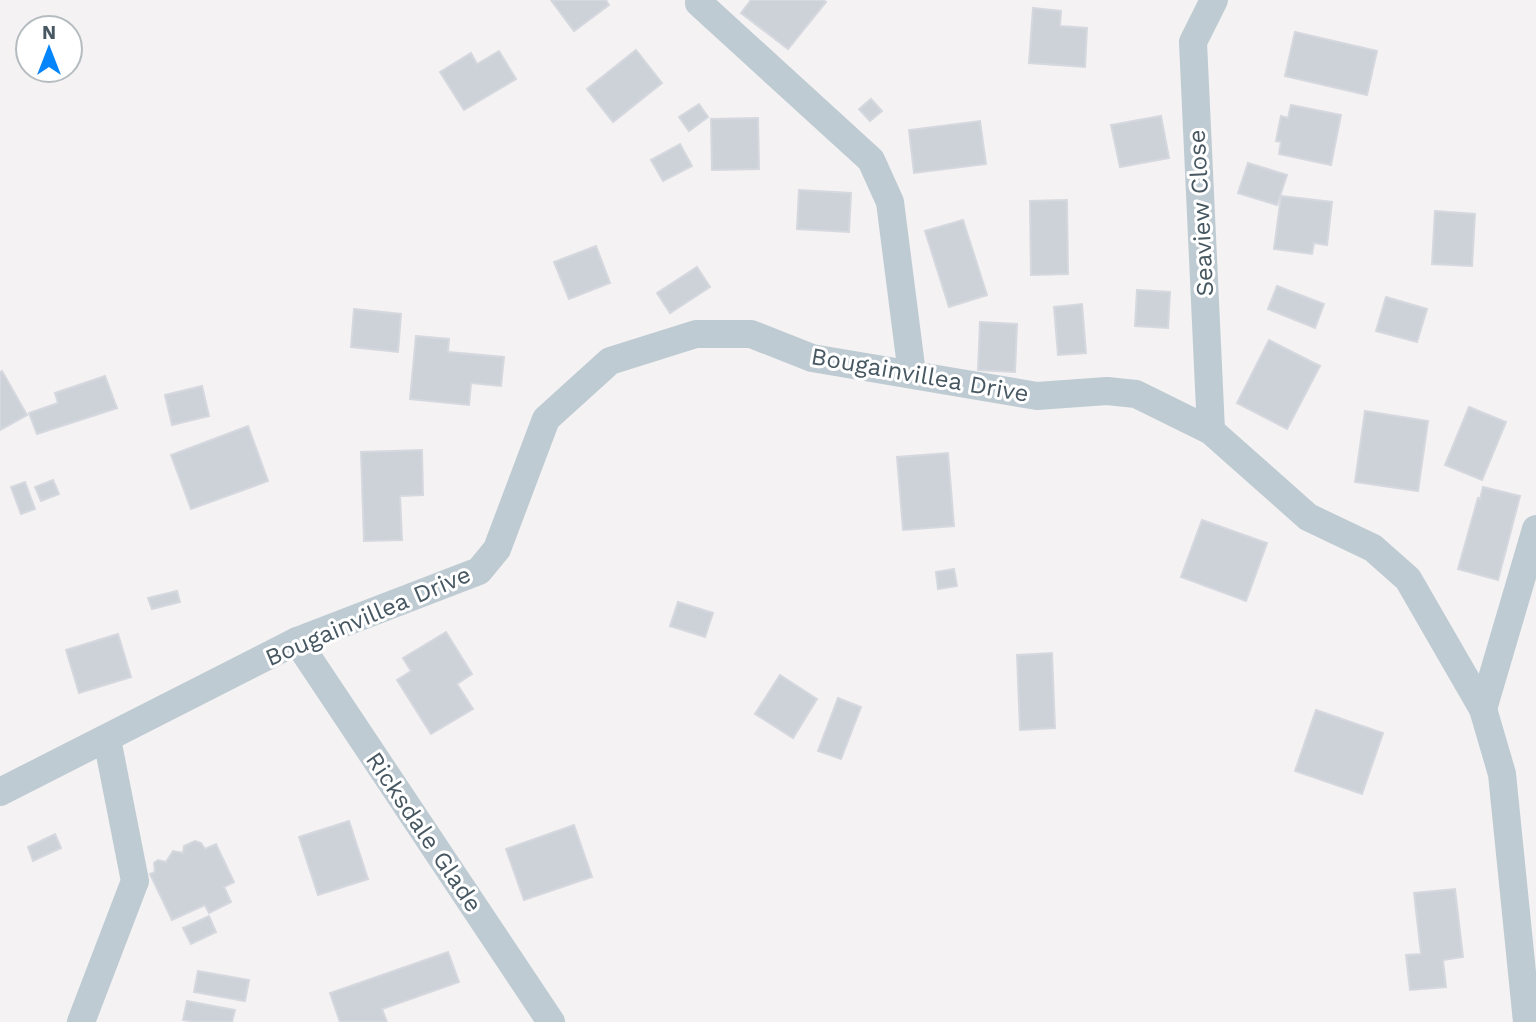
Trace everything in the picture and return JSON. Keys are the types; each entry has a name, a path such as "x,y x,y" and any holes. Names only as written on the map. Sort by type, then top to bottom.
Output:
{"street":[{"name":"Seaview Close","path":"1211,432 1193,42 1214,0"},
{"path":"699,3 871,160 890,202 912,374"},
{"name":"Bougainvillea Drive","path":"0,792 297,641 479,571 497,549 546,419 610,362 696,334 751,334 812,358 1037,397 1107,391 1136,394 1211,432 1308,517 1373,548 1408,579 1483,709 1502,774 1527,922 1527,1022"},
{"path":"1483,709 1536,529"},
{"name":"Ricksdale Glade","path":"297,641 551,1022"},
{"path":"81,1022 135,881 107,739"}],"building":[{"path":"551,0 606,0 609,5 574,31"},
{"path":"751,0 826,2 788,49 741,13"},
{"path":"1033,8 1061,11 1060,26 1087,28 1085,67 1029,63"},
{"path":"1295,32 1377,51 1367,95 1285,76"},
{"path":"636,50 662,83 613,122 587,89"},
{"path":"499,51 516,79 464,110 440,72 471,53 477,64"},
{"path":"871,99 882,111 870,121 859,109"},
{"path":"699,104 708,117 689,131 679,117"},
{"path":"1291,105 1341,115 1331,165 1279,154 1281,142 1276,141 1281,116 1288,118"},
{"path":"1161,116 1169,158 1120,167 1111,125"},
{"path":"758,118 759,169 712,170 711,119"},
{"path":"980,121 986,164 914,173 909,130"},
{"path":"680,144 692,166 663,181 651,160"},
{"path":"1248,163 1287,175 1277,205 1238,193"},
{"path":"799,190 851,193 849,232 797,229"},
{"path":"1281,196 1332,202 1327,245 1314,243 1312,254 1274,249"},
{"path":"1067,200 1068,274 1031,275 1030,201"},
{"path":"1435,211 1475,214 1472,266 1432,264"},
{"path":"963,220 987,295 949,307 925,231"},
{"path":"596,246 610,283 569,299 554,262"},
{"path":"697,267 710,287 670,313 657,293"},
{"path":"1277,286 1324,304 1315,328 1268,309"},
{"path":"1137,290 1170,292 1168,328 1135,326"},
{"path":"1386,297 1427,309 1417,342 1376,331"},
{"path":"1082,304 1086,353 1058,355 1054,307"},
{"path":"354,309 401,314 398,352 351,347"},
{"path":"980,322 1017,324 1015,372 978,370"},
{"path":"416,336 449,339 448,352 504,357 501,386 471,383 469,405 410,399"},
{"path":"1269,340 1320,366 1287,429 1237,403"},
{"path":"2,371 27,415 0,430 0,372"},
{"path":"105,376 117,408 37,434 29,413 58,403 55,393"},
{"path":"202,386 209,416 172,425 165,395"},
{"path":"1469,407 1506,422 1482,480 1445,465"},
{"path":"1365,411 1428,421 1418,491 1355,482"},
{"path":"248,426 268,481 191,509 171,455"},
{"path":"422,450 423,495 400,496 402,540 364,541 361,452"},
{"path":"948,453 954,526 903,530 897,457"},
{"path":"53,480 59,494 41,501 35,487"},
{"path":"25,482 35,509 21,514 11,487"},
{"path":"1483,487 1520,496 1498,580 1458,569"},
{"path":"1202,520 1267,543 1246,601 1181,577"},
{"path":"954,569 957,586 938,589 936,572"},
{"path":"177,591 180,602 152,609 148,598"},
{"path":"678,602 713,613 705,637 670,626"},
{"path":"446,632 472,674 457,684 473,709 431,734 397,680 411,671 403,658"},
{"path":"118,634 131,677 79,693 66,650"},
{"path":"1052,653 1055,728 1020,730 1017,655"},
{"path":"780,675 817,699 793,738 755,714"},
{"path":"838,698 861,707 841,759 818,751"},
{"path":"1316,710 1383,733 1362,794 1295,771"},
{"path":"349,821 368,879 318,895 299,837"},
{"path":"574,825 592,877 524,900 506,849"},
{"path":"55,834 61,848 33,861 28,847"},
{"path":"195,841 201,843 205,849 216,844 234,882 224,887 231,902 209,913 205,905 172,920 150,874 155,872 154,863 158,860 166,862 173,851 183,853 184,846"},
{"path":"1455,889 1463,957 1443,960 1446,987 1410,990 1406,955 1421,954 1414,893"},
{"path":"209,916 216,932 191,944 183,928"},
{"path":"448,952 459,982 382,1009 387,1022 340,1022 330,993"},
{"path":"198,971 249,980 245,1001 194,992"},
{"path":"187,1001 235,1010 232,1022 183,1020"}]}
